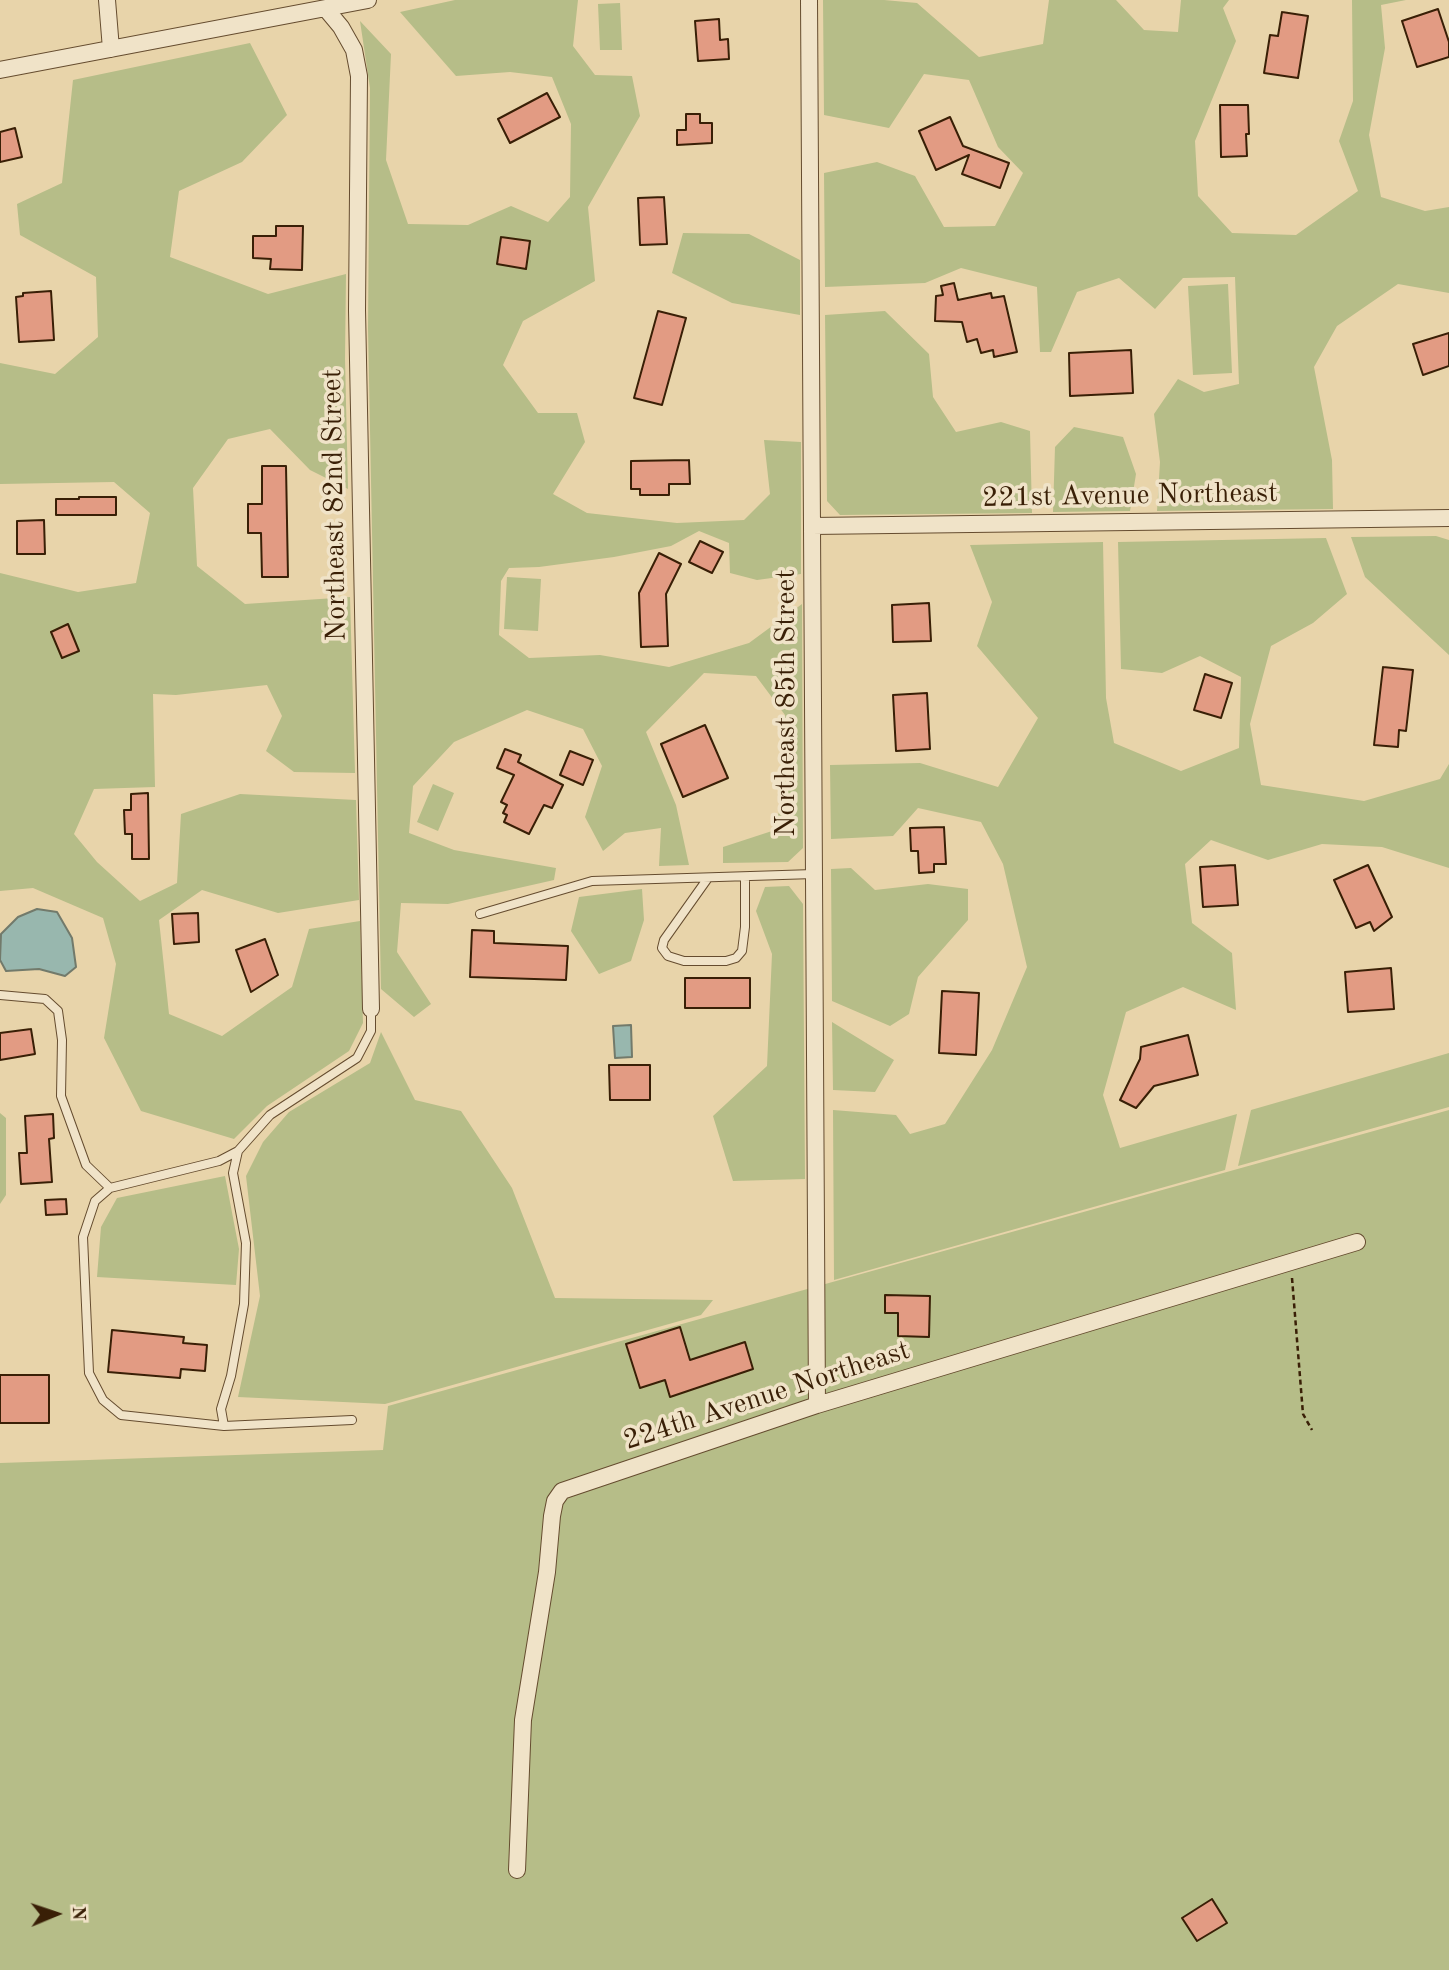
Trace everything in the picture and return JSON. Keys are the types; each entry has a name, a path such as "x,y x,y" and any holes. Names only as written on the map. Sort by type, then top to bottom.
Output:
{"street":[{"path":"107,0 111,48"},
{"path":"0,70 368,0"},
{"name":"Northeast 85th Street","path":"809,0 817,1405"},
{"name":"Northeast 82nd Street","path":"326,9 341,27 354,50 359,76 357,310 372,1009"},
{"name":"221st Avenue Northeast","path":"812,526 1449,518"},
{"name":"224th Avenue Northeast","path":"517,1870 523,1720 547,1572 552,1516 555,1500 562,1491 817,1405 1357,1242"}],"lane":[{"path":"480,914 592,881 814,874"},
{"path":"708,878 664,940 662,948 667,956 684,961 726,961 736,958 742,951 745,927 745,877"},
{"path":"0,995 45,999 58,1011 62,1040 61,1096 86,1165 110,1188"},
{"path":"352,1420 225,1426 121,1415 103,1401 89,1373 83,1237 95,1201 110,1188 219,1161 238,1152 270,1115 357,1058 371,1031 372,1009"},
{"path":"225,1426 221,1409 231,1376 244,1304 246,1243 233,1173 238,1152"}],"path":[{"path":"1290,1262 1303,1414 1312,1430"}],"green space":[{"path":"455,0 578,0 573,46 595,75 632,76 640,116 588,207 595,281 523,321 503,365 538,413 577,413 585,442 553,494 587,513 677,523 744,520 770,494 764,440 801,442 801,574 757,580 730,573 729,543 699,531 671,546 614,557 539,567 509,568 501,581 499,635 529,658 600,655 669,667 749,643 802,604 803,848 788,862 723,863 723,847 772,831 791,780 785,715 756,676 704,673 646,732 676,805 689,865 659,866 661,828 625,833 603,851 585,817 602,766 583,729 527,710 454,742 413,786 409,833 454,850 556,868 554,880 448,904 401,903 397,952 431,1004 414,1017 381,989 368,328 370,88 360,21 391,54 386,160 408,224 468,225 511,206 548,222 570,197 571,124 552,77 510,72 456,76 400,12"},
{"path":"823,0 917,3 979,57 1043,44 1049,0 1116,0 1144,30 1178,32 1181,0 1229,0 1223,8 1236,41 1195,141 1198,196 1232,233 1296,235 1358,191 1339,141 1353,101 1352,0 1406,0 1381,5 1385,48 1369,135 1381,197 1425,211 1449,207 1449,293 1398,284 1337,326 1314,367 1332,460 1333,509 1157,511 1160,462 1154,414 1178,379 1204,392 1239,384 1235,277 1183,278 1155,309 1119,278 1077,292 1051,352 1040,352 1037,287 961,268 925,283 825,287 824,173 877,162 915,176 944,227 995,226 1023,173 998,147 969,80 924,74 889,128 824,115"},
{"path":"620,3 622,50 600,50 598,4"},
{"path":"250,43 287,115 242,162 179,191 170,257 268,294 346,274 348,489 310,470 270,429 228,439 193,488 197,566 245,604 350,597 355,773 294,772 266,751 282,716 267,685 176,695 153,694 155,787 94,789 74,834 97,862 140,901 177,883 181,814 240,794 356,800 359,900 278,913 202,890 159,920 169,1014 222,1036 292,987 309,929 360,921 363,1023 349,1051 267,1106 234,1139 141,1111 104,1038 116,964 103,918 33,888 0,891 0,573 78,592 136,583 150,513 114,482 0,484 0,363 55,374 98,337 96,277 20,235 17,204 62,183 73,80"},
{"path":"683,233 749,234 800,260 800,315 732,303 672,273"},
{"path":"1228,284 1232,373 1193,375 1188,286"},
{"path":"885,311 929,354 933,397 956,432 1001,422 1030,431 1032,513 840,515 827,501 825,315"},
{"path":"1074,427 1123,437 1136,474 1130,511 1053,512 1055,447"},
{"path":"1436,536 1449,540 1449,655 1365,577 1351,537"},
{"path":"1326,538 1347,594 1313,623 1271,646 1250,724 1261,785 1364,801 1440,779 1449,764 1449,868 1382,847 1322,844 1268,860 1211,840 1185,864 1192,923 1232,953 1236,1010 1183,987 1126,1012 1103,1095 1120,1148 1237,1114 1225,1170 834,1280 833,1110 896,1115 910,1134 945,1124 992,1050 1027,967 1003,864 981,822 918,808 893,836 831,839 830,765 920,763 998,787 1038,718 977,646 992,602 970,545 1103,542 1106,698 1114,743 1181,771 1239,748 1241,677 1200,656 1162,673 1121,669 1118,542"},
{"path":"507,577 541,579 538,631 504,629"},
{"path":"433,784 454,793 438,831 417,822"},
{"path":"851,868 875,890 928,884 968,889 968,920 918,977 909,1014 890,1026 832,1001 831,869"},
{"path":"789,886 803,904 805,1179 733,1181 713,1116 767,1066 772,954 756,911 765,887"},
{"path":"642,889 644,920 631,961 599,974 571,931 579,897"},
{"path":"832,1022 894,1060 875,1092 833,1090"},
{"path":"381,1032 415,1100 461,1111 512,1188 555,1298 713,1300 701,1315 385,1404 238,1397 260,1296 246,1176 263,1142 289,1112 370,1063"},
{"path":"1449,1053 1449,1107 1238,1166 1251,1110"},
{"path":"1449,1110 1449,1970 0,1970 0,1463 383,1450 388,1406"},
{"path":"0,1113 6,1118 6,1195 0,1204"},
{"path":"225,1176 239,1249 236,1285 97,1277 101,1227 117,1198"}],"water":[{"path":"37,909 57,912 72,938 76,967 65,976 39,969 6,971 0,960 1,934 18,917"},
{"path":"631,1025 632,1057 615,1058 613,1026"}],"building":[{"path":"1438,9 1449,42 1449,57 1417,67 1402,21"},
{"path":"1282,12 1308,16 1298,78 1264,73 1270,35 1278,36"},
{"path":"719,19 720,40 728,39 729,59 698,61 695,21"},
{"path":"547,93 560,117 510,143 498,119"},
{"path":"1220,105 1248,105 1247,156 1221,157"},
{"path":"686,114 700,114 700,123 712,123 712,143 677,145 677,130 686,130"},
{"path":"950,117 963,146 1009,163 1000,188 962,174 969,155 936,170 919,131"},
{"path":"15,128 22,157 0,162 0,132"},
{"path":"664,197 667,244 640,245 638,198"},
{"path":"276,226 303,226 302,270 270,269 271,259 253,258 253,236 276,236"},
{"path":"501,237 530,241 526,269 497,264"},
{"path":"954,283 958,300 991,293 992,298 1004,296 1017,352 994,357 993,350 981,353 977,339 967,342 962,322 935,321 936,296 943,295 941,286"},
{"path":"51,291 54,340 19,342 16,297 23,296 23,293"},
{"path":"658,311 686,318 662,405 634,398"},
{"path":"1449,333 1449,366 1423,375 1413,344"},
{"path":"1131,350 1133,393 1070,396 1069,353"},
{"path":"689,460 690,484 669,484 669,495 640,495 640,489 631,489 631,461"},
{"path":"262,466 286,466 288,577 262,577 261,533 248,533 248,504 262,504"},
{"path":"116,497 116,515 56,515 56,499"},
{"path":"44,520 45,554 17,554 17,521"},
{"path":"700,541 723,552 712,573 689,562"},
{"path":"659,553 681,564 666,594 668,646 641,647 639,593"},
{"path":"929,603 931,641 893,642 892,605"},
{"path":"68,624 79,651 62,658 51,632"},
{"path":"1383,667 1413,670 1406,731 1399,730 1398,747 1374,745"},
{"path":"1205,674 1232,683 1221,718 1194,710"},
{"path":"927,693 930,749 896,751 893,695"},
{"path":"705,725 728,778 683,797 661,744"},
{"path":"505,749 521,755 518,762 563,785 552,808 544,805 529,834 504,822 507,815 503,813 507,805 501,802 514,775 497,768"},
{"path":"570,751 593,760 583,785 560,775"},
{"path":"148,793 149,859 132,859 132,834 125,834 124,810 131,810 131,794"},
{"path":"944,827 946,864 934,864 934,872 919,873 918,851 911,851 910,828"},
{"path":"1235,865 1238,905 1203,907 1200,867"},
{"path":"1368,865 1392,917 1374,931 1370,922 1356,928 1334,880"},
{"path":"198,913 199,942 174,944 172,914"},
{"path":"472,930 494,931 494,943 568,946 566,980 470,977"},
{"path":"265,939 278,975 251,992 236,950"},
{"path":"1391,968 1394,1009 1348,1012 1345,972"},
{"path":"685,978 750,978 750,1008 685,1008"},
{"path":"942,991 979,993 976,1055 939,1053"},
{"path":"31,1029 35,1054 0,1060 0,1033"},
{"path":"1188,1035 1198,1075 1154,1086 1136,1108 1120,1100 1140,1059 1141,1047"},
{"path":"609,1065 650,1065 650,1100 610,1100"},
{"path":"53,1114 54,1138 49,1139 52,1182 21,1184 19,1153 27,1153 25,1116"},
{"path":"66,1199 67,1214 46,1215 45,1200"},
{"path":"885,1295 930,1296 929,1337 898,1336 898,1313 885,1313"},
{"path":"680,1327 690,1360 745,1342 753,1369 670,1397 665,1380 640,1388 626,1344"},
{"path":"112,1330 184,1337 183,1343 207,1345 205,1371 181,1369 180,1378 108,1372"},
{"path":"0,1375 49,1375 49,1423 0,1423"},
{"path":"1212,1899 1227,1923 1197,1941 1182,1918"}]}
